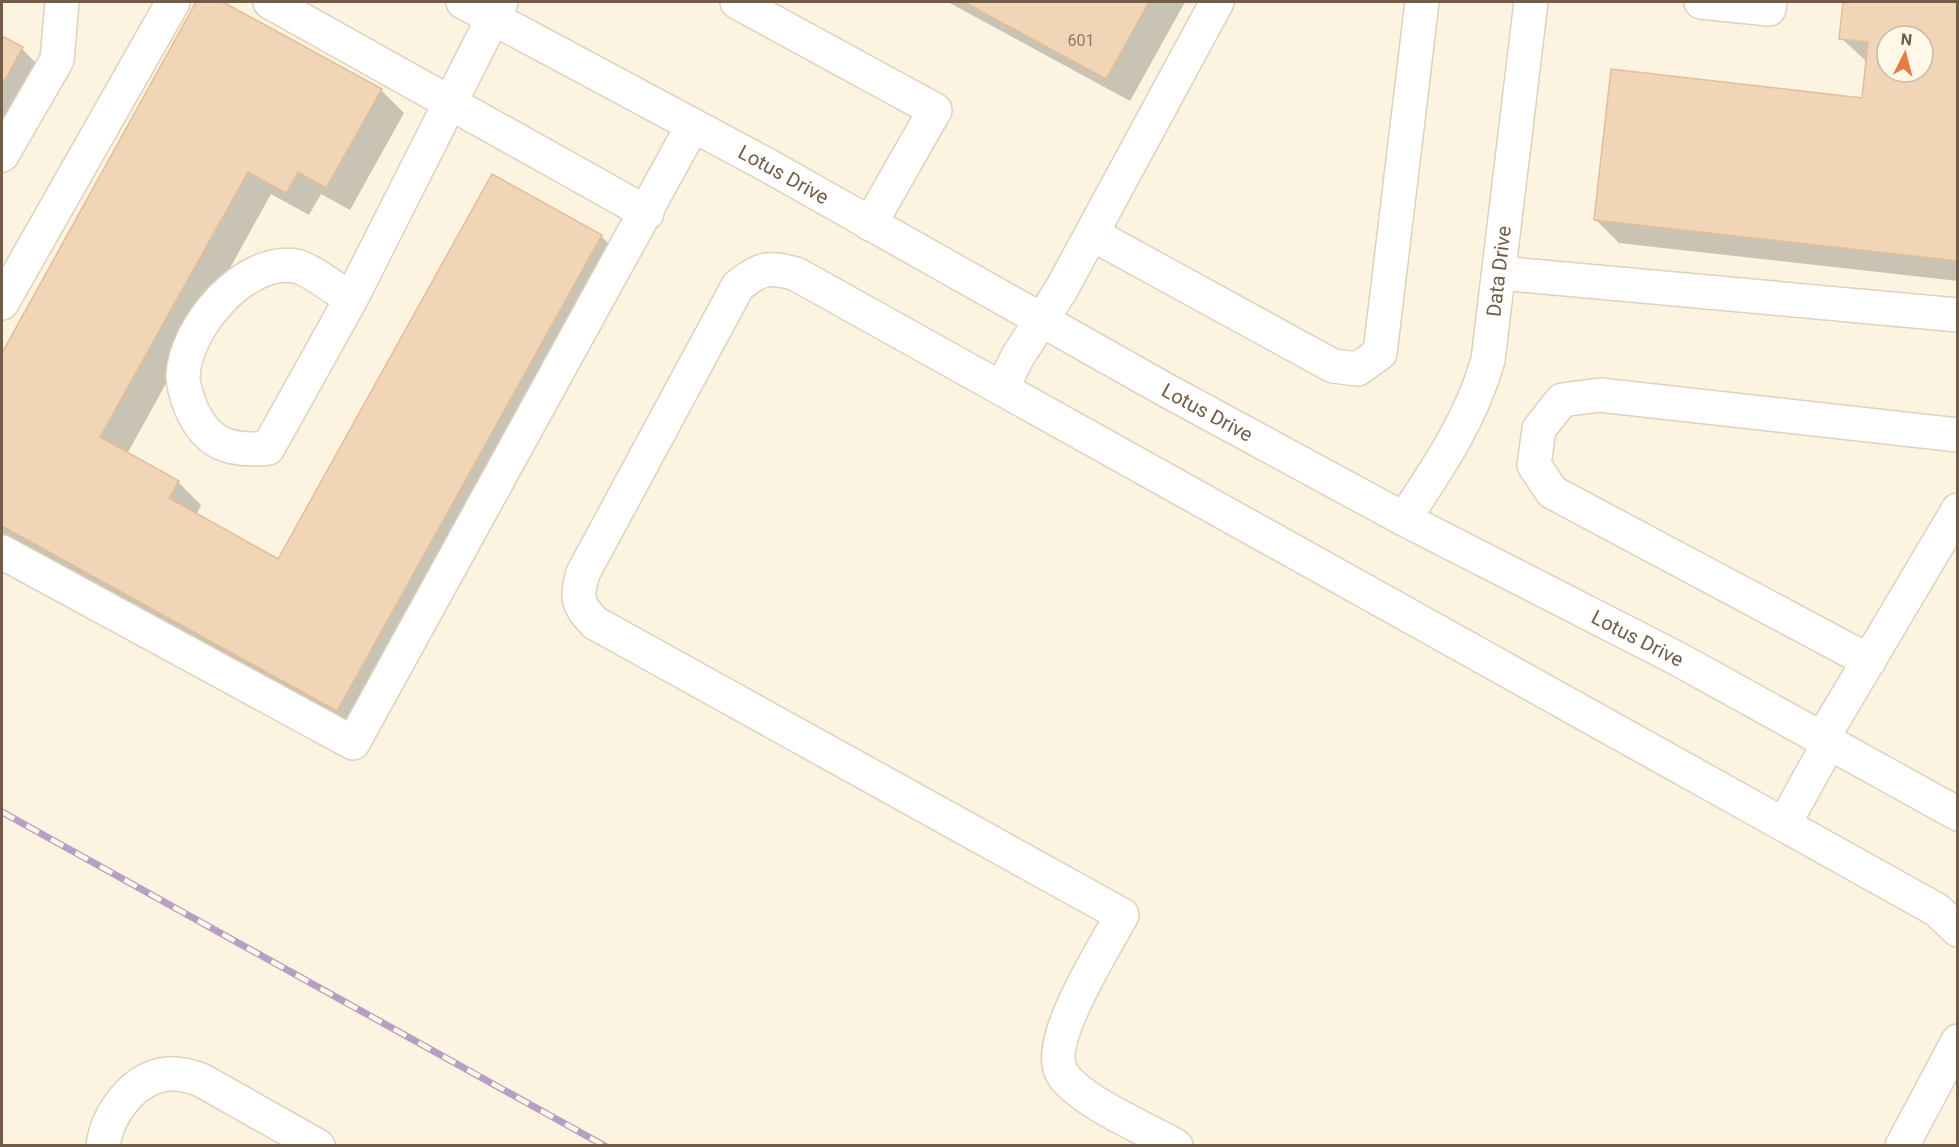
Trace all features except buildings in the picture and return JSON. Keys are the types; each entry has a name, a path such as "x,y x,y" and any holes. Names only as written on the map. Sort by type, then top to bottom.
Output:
{"street":[{"path":"2,156 57,60 62,2"},
{"path":"2,303 173,2"},
{"path":"270,2 647,213"},
{"name":"Lotus Drive","path":"463,2 497,10 692,127 767,165 1041,320 1404,519 1678,658 1958,814"},
{"path":"737,2 935,110 870,224"},
{"path":"1002,388 1018,356 1061,290 1217,2"},
{"path":"1092,234 1333,366 1358,369 1380,353 1422,2"},
{"name":"Data Drive","path":"1404,519 1451,449 1480,388 1488,360 1532,2"},
{"path":"1701,2 1769,9 1770,2"},
{"path":"351,298 297,266 272,267 257,272 222,296 188,352 183,378 200,427 220,444 246,450 268,448 351,298 497,10"},
{"path":"2,552 353,743 647,213 692,127"},
{"path":"1176,1146 1081,1093 1061,1073 1059,1042 1071,1009 1122,915 603,628 581,608 578,591 583,573 738,286 754,273 774,267 796,274 1937,910 1958,930"},
{"path":"1500,273 1958,315"},
{"path":"1869,661 1551,492 1534,465 1539,429 1562,400 1600,394 1958,435"},
{"path":"1784,824 1869,661 1958,510"},
{"path":"1902,1146 1958,1041"},
{"path":"103,1146 109,1119 118,1107 154,1077 168,1074 184,1075 201,1080 318,1146"}],"railway":[{"path":"2,812 605,1146"}]}
